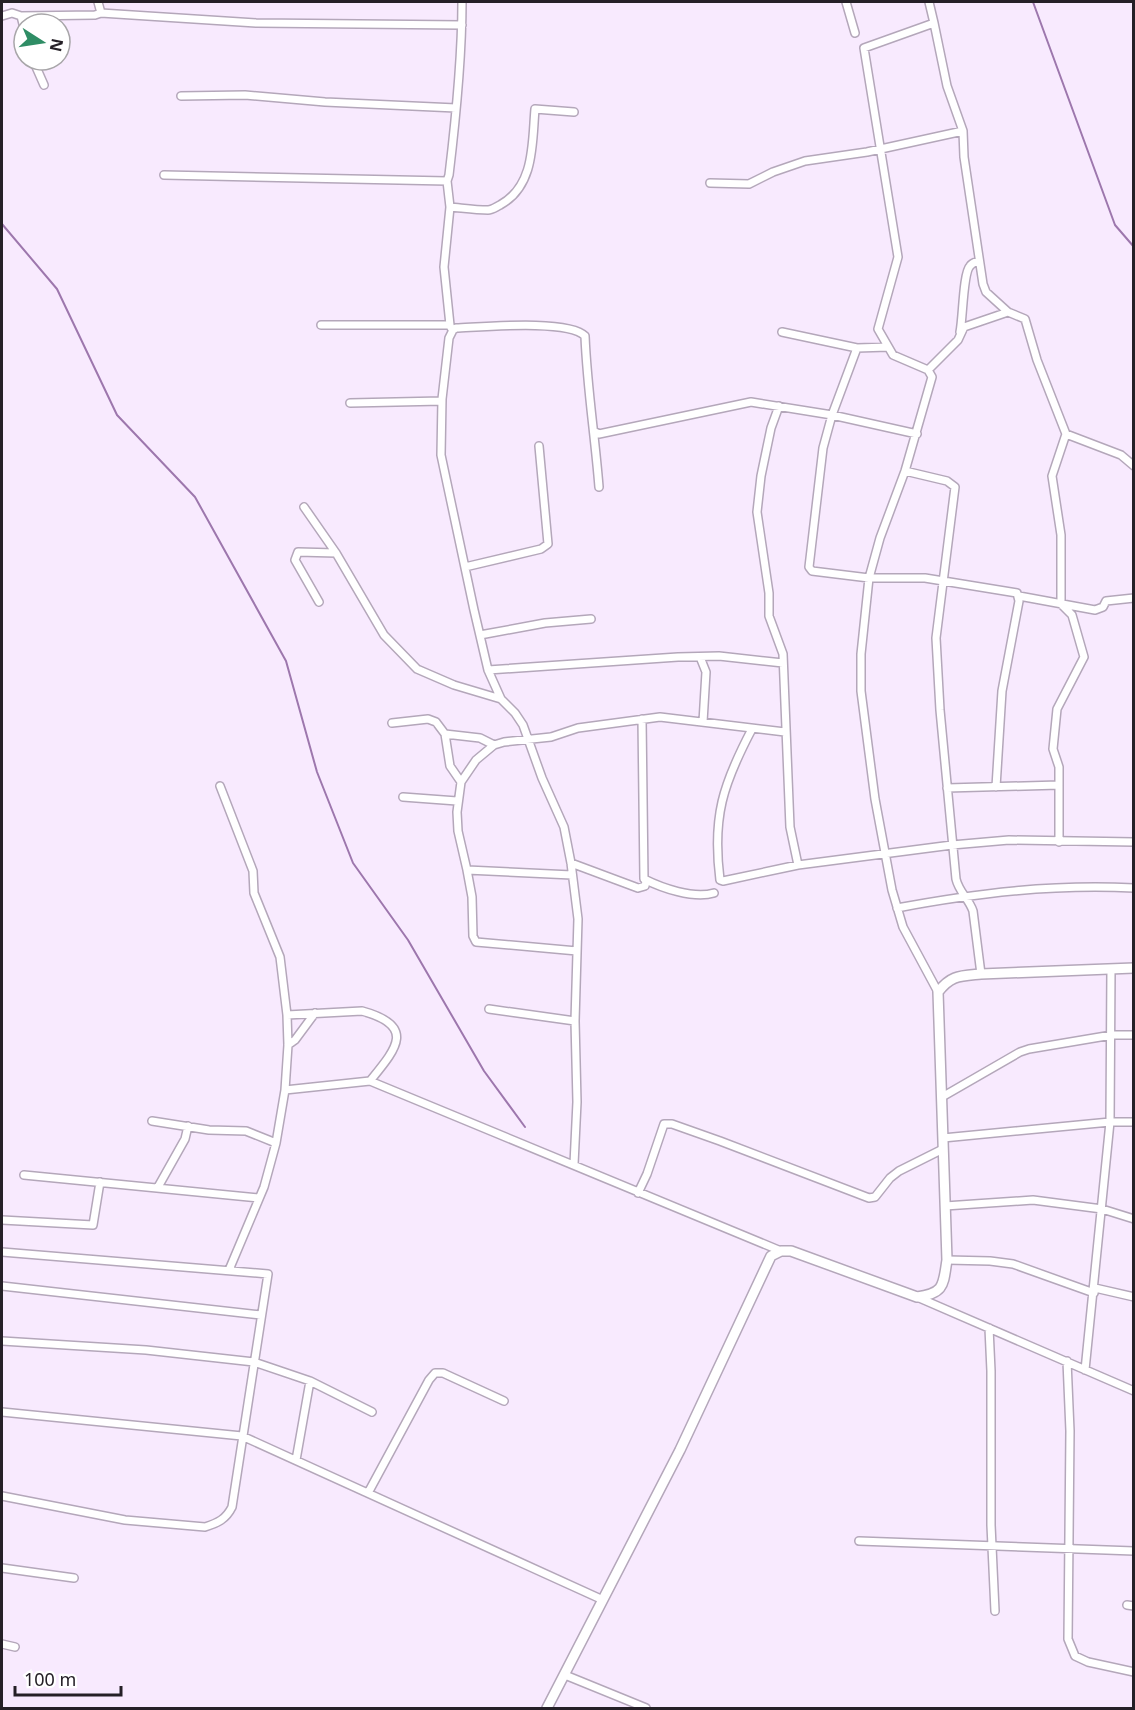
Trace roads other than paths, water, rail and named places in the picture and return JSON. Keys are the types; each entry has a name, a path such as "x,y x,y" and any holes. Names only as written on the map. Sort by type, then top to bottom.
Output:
{"street":[{"path":"98,2 101,13"},
{"path":"462,2 462,48 447,180 450,207 444,267 451,327 442,401 441,455 489,670 501,699 515,713 528,739 564,827 571,863 578,919 575,1021 578,1102 574,1164"},
{"path":"846,2 855,33"},
{"path":"928,2 946,86 963,131 964,157 978,243 978,261 986,292 1008,312 1025,319 1037,360 1066,434 1052,476 1061,534 1061,604 1072,615 1084,657 1057,709 1053,749 1059,767 1059,842"},
{"path":"72,15 101,13 256,23 462,25"},
{"path":"917,1298 933,1295 943,1284 947,1260 938,992 903,927 897,908 875,800 861,691 861,654 869,578 880,538 905,471 932,377 928,370 893,355 878,329 898,257 864,48 934,23"},
{"path":"38,72 44,85"},
{"path":"181,96 244,95 325,102 456,108"},
{"path":"450,207 490,210 512,199 522,186 527,174 535,109 574,112"},
{"path":"710,183 749,184 773,172 806,161 879,149 963,131"},
{"path":"164,175 447,180"},
{"path":"958,340 963,315 965,276 969,266 978,261"},
{"path":"928,370 958,340 964,327 1008,312"},
{"path":"321,325 456,328 553,325 580,331 585,336 588,391 595,432 599,487"},
{"path":"782,332 857,348 888,347"},
{"path":"857,348 832,415 819,470 809,567 812,571 869,578 942,580 1095,610 1103,607 1106,601 1134,598"},
{"path":"350,403 442,401"},
{"path":"595,432 599,434 752,402 832,415 916,434"},
{"path":"779,406 771,428 761,476 757,512 769,593 769,616 783,654 790,827 798,865"},
{"path":"1066,434 1121,454 1134,466"},
{"path":"465,567 541,549 548,544 539,446"},
{"path":"905,471 948,480 955,487 936,638 940,710 956,879 958,889 971,903 981,974"},
{"path":"304,507 336,553 384,635 417,669 454,685 501,699"},
{"path":"319,602 295,560 296,554 298,552 336,553"},
{"path":"996,787 1002,691 1019,596"},
{"path":"480,635 545,623 591,619"},
{"path":"489,670 719,656 783,663"},
{"path":"700,657 706,672 703,722"},
{"path":"577,951 476,942 472,897 458,831 458,801 461,782 476,760 495,745 504,742 551,737 578,728 660,717 785,732"},
{"path":"571,863 623,884 638,888 645,886 642,719"},
{"path":"392,723 428,720 439,724 444,734 450,766 461,782"},
{"path":"752,729 732,768 718,817 716,850 720,880 723,881 798,865 952,845 1009,840 1134,842"},
{"path":"444,734 480,738 495,745"},
{"path":"947,788 1059,785"},
{"path":"220,786 253,871 254,893 280,957 288,1045 285,1090 276,1143 264,1187 229,1270"},
{"path":"403,797 458,801"},
{"path":"467,870 572,875"},
{"path":"646,880 678,891 697,894 714,892"},
{"path":"897,908 964,895 1010,890 1134,888"},
{"path":"938,992 946,982 957,976 1134,968"},
{"path":"1085,1370 1110,1122 1111,969"},
{"path":"489,1009 575,1021"},
{"path":"287,1015 362,1011 372,1013 395,1027 397,1031 393,1050 370,1081"},
{"path":"288,1045 295,1040 315,1013"},
{"path":"942,1097 1029,1048 1112,1035 1134,1035"},
{"path":"285,1090 370,1081 781,1251 791,1251 917,1298 1134,1391"},
{"path":"152,1121 246,1131 276,1143"},
{"path":"943,1138 1110,1122 1134,1122"},
{"path":"638,1193 664,1124 672,1124 720,1140 869,1198 874,1197 899,1171 943,1149"},
{"path":"158,1187 185,1139 189,1126"},
{"path":"24,1175 258,1198"},
{"path":"2,1220 93,1225 100,1182"},
{"path":"945,1206 1033,1200 1102,1209 1134,1219"},
{"path":"548,1708 680,1450 771,1256 781,1251"},
{"path":"2,1252 268,1274 232,1507 228,1516 217,1524 205,1527 125,1520 2,1496"},
{"path":"947,1260 1013,1264 1094,1290 1134,1297"},
{"path":"2,1286 261,1315"},
{"path":"989,1328 992,1371 992,1547 995,1611"},
{"path":"2,1341 146,1350 254,1362 309,1381 372,1412"},
{"path":"1067,1361 1070,1431 1068,1639 1075,1656 1088,1662 1134,1672"},
{"path":"368,1493 429,1380 435,1373 443,1373 504,1401"},
{"path":"296,1460 309,1381"},
{"path":"2,1412 242,1436 603,1600"},
{"path":"859,1541 1134,1551"},
{"path":"2,1568 74,1578"},
{"path":"2,1644 15,1647"},
{"path":"565,1675 646,1708"}],"waterway":[{"path":"1033,2 1115,225 1134,247"},
{"path":"2,224 57,289 117,415 195,497 286,661 317,772 353,863 408,940 484,1071 525,1127"}]}
